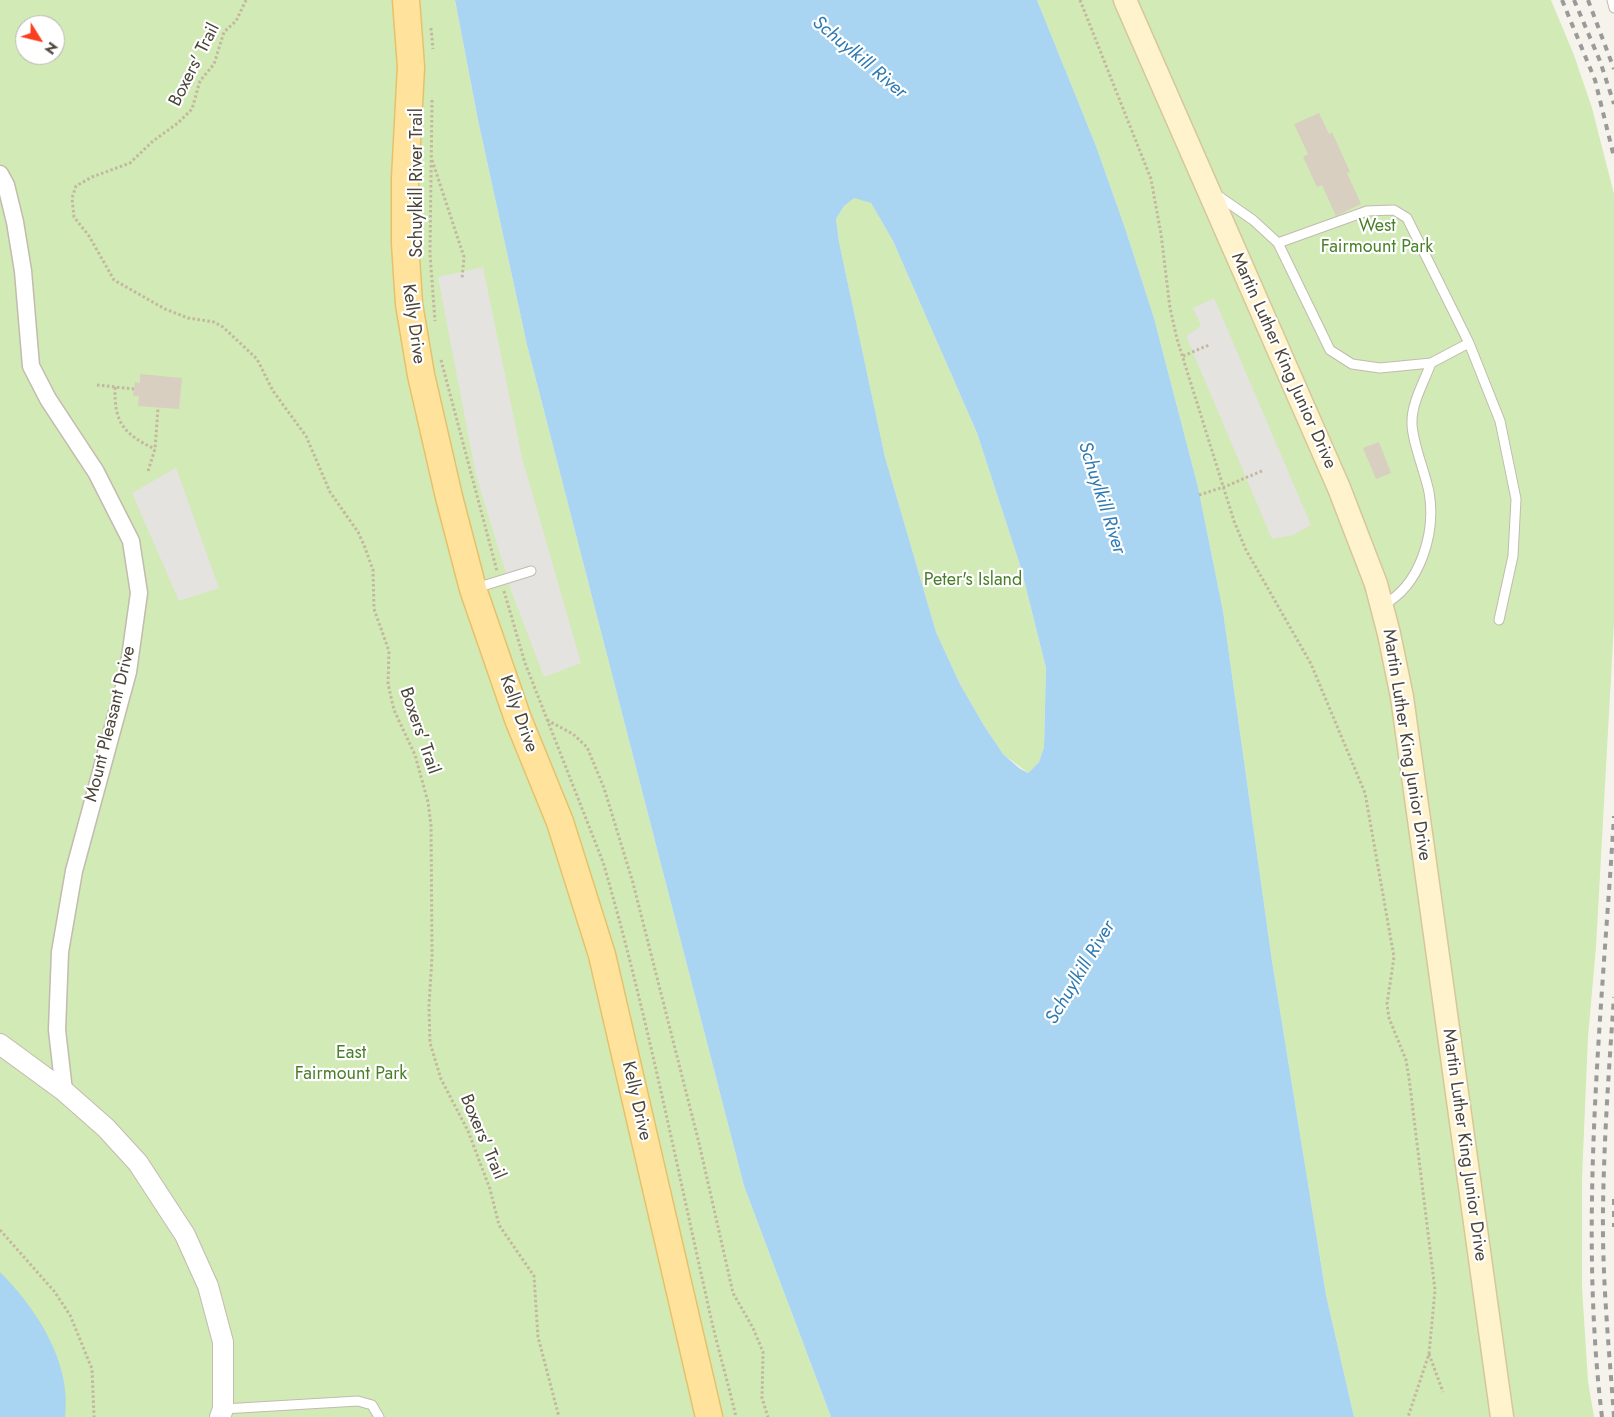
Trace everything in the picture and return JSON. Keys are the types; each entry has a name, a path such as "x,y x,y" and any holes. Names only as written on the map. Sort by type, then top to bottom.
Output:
{"main road":[{"name":"Kelly Drive","path":"406,0 411,44 404,212 409,304 421,375 439,456 473,589 518,719 560,822 602,955 709,1417"},
{"name":"Martin Luther King Junior Drive","path":"1125,0 1342,496 1366,554 1382,605 1402,697 1502,1417"}],"street":[{"name":"Mount Pleasant Drive","path":"0,174 6,185 15,222 23,271 32,366 48,399 96,472 131,541 139,593 128,672 74,871 60,952 57,1030 64,1091"},
{"path":"0,1044 64,1091 106,1128 138,1163 185,1235 208,1286 223,1342 222,1413"}],"lane":[{"path":"1612,0 1614,8"},
{"path":"1208,189 1253,220 1278,243 1330,350 1352,364 1380,368 1431,363 1469,343"},
{"path":"1278,243 1367,211 1394,210 1407,218 1469,343 1500,422 1516,499 1513,556 1498,620"},
{"path":"1382,605 1396,597 1408,584 1416,571 1428,538 1431,507 1412,422 1431,363"},
{"path":"473,589 531,571"},
{"path":"222,1413 358,1400 372,1405 379,1417"}],"path":[{"name":"Boxers' Trail","path":"246,0 236,21 224,32 214,64 200,81 192,109 178,124 153,141 130,163 92,177 76,186 72,198 74,217 89,236 114,280 165,309 188,318 214,322 223,327 257,359 273,391 306,436 330,492 358,532 364,545 373,570 374,609 389,651 388,684 394,710 415,755 428,802 431,824 432,956 429,1006 430,1043 441,1079 468,1131 490,1189 500,1225 534,1276 538,1337 559,1417"},
{"path":"1080,0 1151,179 1161,234 1170,308 1224,487 1246,550 1311,664 1355,764 1370,812 1394,957 1387,1004 1393,1031 1406,1060 1431,1245 1435,1290 1429,1354 1408,1417"},
{"path":"430,21 433,55"},
{"name":"Schuylkill River Trail","path":"432,92 430,254 436,326"},
{"path":"431,157 464,258 462,279"},
{"path":"1183,356 1209,345"},
{"path":"440,355 496,569"},
{"path":"97,385 134,389"},
{"path":"115,387 114,406 118,421 127,432 155,449"},
{"path":"148,471 155,449 158,408"},
{"path":"1199,495 1224,487 1264,470"},
{"path":"547,720 573,734 587,746 604,788 636,892 700,1143 734,1293 753,1328 763,1352 762,1398 768,1417"},
{"path":"0,1230 54,1291 70,1315 92,1370 94,1417"},
{"path":"1429,1354 1444,1392"}],"green space":[{"name":"East Fairmount Park","path":"0,0 455,0 478,120 527,345 744,1186 831,1417 0,1417"},
{"name":"West Fairmount Park","path":"1037,0 1551,0 1574,55 1592,108 1614,194 1614,623 1596,947 1588,1037 1582,1178 1582,1288 1588,1381 1594,1417 1354,1417 1326,1295 1272,961 1223,611 1198,487 1154,318 1125,228 1096,146"},
{"name":"Peter's Island","path":"854,197 871,203 893,241 977,433 1021,568 1046,668 1044,747 1039,762 1028,773 1003,754 983,724 960,684 936,632 885,457 839,242 836,219 844,206"}],"shaded area":[{"path":"483,267 522,458 581,663 544,677 512,593 476,475 438,277"},
{"path":"1214,298 1311,525 1293,535 1272,539 1186,336 1201,326 1193,308"},
{"path":"176,468 219,588 179,601 132,493"}],"water":[{"name":"Schuylkill River","path":"455,0 1037,0 1096,146 1125,228 1154,318 1198,487 1223,611 1272,961 1326,1295 1354,1417 831,1417 744,1186 527,345 478,120","holes":["854,198 871,203 893,241 977,433 1021,568 1046,668 1044,747 1039,762 1028,773 1003,754 983,724 960,684 936,632 885,457 839,242 836,219 844,206"]},
{"path":"0,1272 27,1303 49,1338 63,1377 66,1397 65,1417 0,1417"}],"building":[{"path":"1319,113 1329,134 1332,132 1350,172 1347,173 1361,204 1336,216 1322,185 1317,187 1303,157 1308,154 1294,124"},
{"path":"140,374 182,378 179,409 138,406 139,396 133,396 135,382 140,383"},
{"path":"1379,442 1391,473 1376,479 1363,448"}],"railway":[{"path":"1562,0 1595,80 1614,157"},
{"path":"1574,0 1600,61 1614,104"},
{"path":"1588,0 1614,69"},
{"path":"1602,1417 1595,1343 1592,1268 1592,1192 1599,1041 1614,816"},
{"path":"1614,997 1606,1129 1603,1235 1606,1313 1614,1417"},
{"path":"1614,1199 1614,1227"}]}
